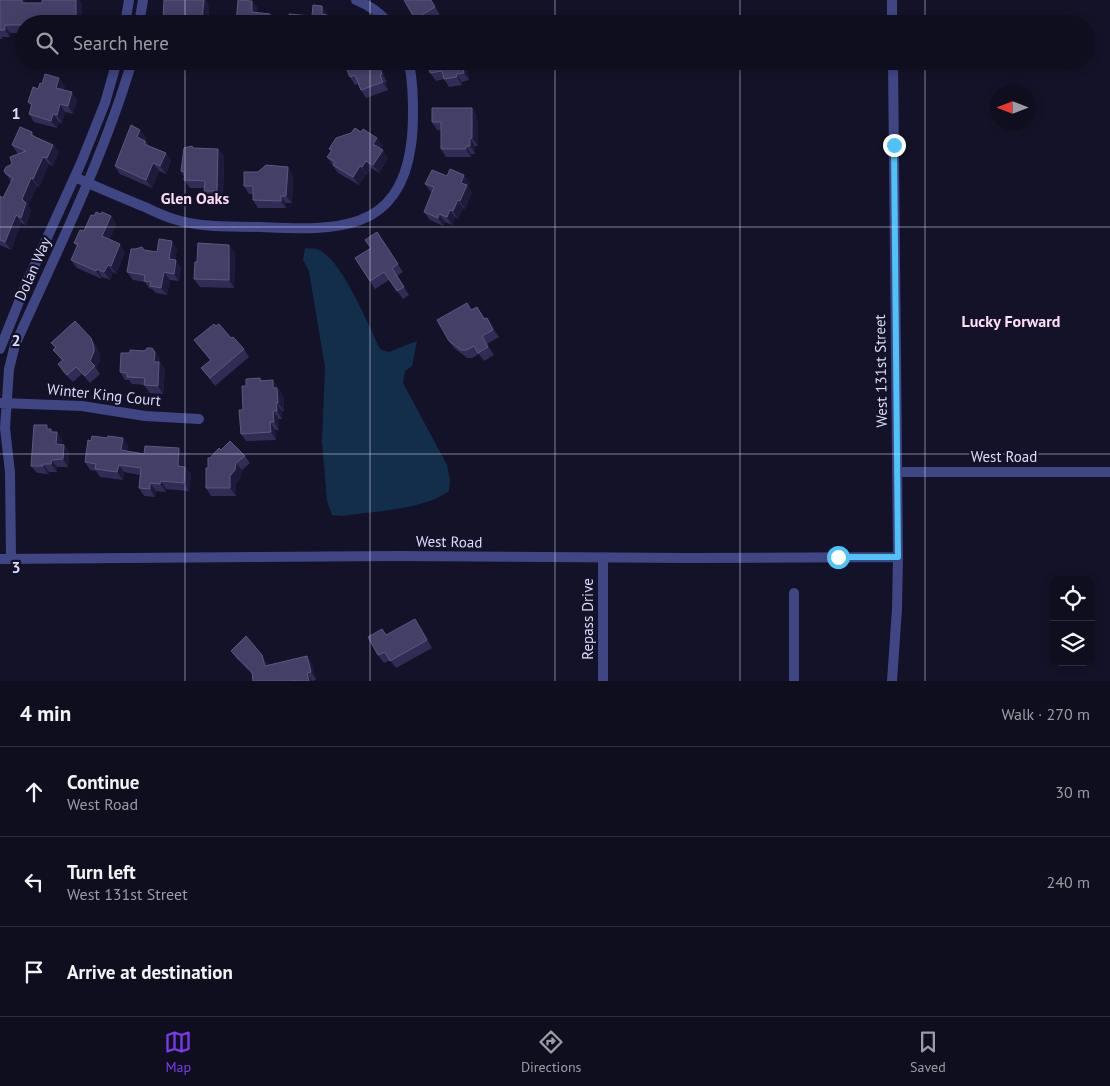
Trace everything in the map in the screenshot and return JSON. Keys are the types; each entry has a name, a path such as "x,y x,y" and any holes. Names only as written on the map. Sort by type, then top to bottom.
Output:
{"street":[{"path":"126,15 129,0"},
{"path":"140,15 143,0"},
{"path":"356,0 364,3 380,15"},
{"path":"892,0 892,15"},
{"name":"Dolan Way","path":"0,349 27,282 75,177 105,103 114,70"},
{"name":"Dolan Way","path":"11,558 10,472 3,403 9,368 15,345 89,183 119,105 129,70"},
{"path":"75,177 176,220 205,225 308,229 333,227 359,221 388,202 397,190 409,160 412,133 412,104 409,70"},
{"name":"West 131st Street","path":"892,681 897,609 898,557 893,70"},
{"name":"Winter King Court","path":"3,403 75,406 146,416 199,419"},
{"name":"West Road","path":"897,472 1110,472"},
{"name":"West Road","path":"0,559 397,556 603,558 898,557"},
{"name":"Repass Drive","path":"603,558 603,681"},
{"path":"794,594 794,681"}],"water":[{"path":"305,248 317,249 326,255 345,278 380,349 389,352 417,341 412,366 405,371 403,383 447,465 450,480 449,491 426,502 398,509 342,516 332,515 327,501 322,441 325,367 309,271 303,260"}],"building":[{"path":"0,0 22,0 22,3 42,3 42,0 76,0 76,15 15,15 15,25 5,25 5,30 0,30"},
{"path":"164,0 204,0 202,15 163,15"},
{"path":"238,0 252,1 252,12 270,14 270,15 237,15"},
{"path":"404,0 431,0 435,7 422,15 413,15"},
{"path":"313,5 322,6 322,14 327,15 312,15"},
{"path":"347,70 380,70 383,82 361,90 355,75 350,77"},
{"path":"430,70 464,70 464,73 456,74 457,77 444,79 442,71 430,73"},
{"path":"45,74 59,78 56,88 72,92 68,106 60,104 57,115 53,114 51,121 29,114 32,104 28,102 33,87 38,89 40,83 42,84"},
{"path":"432,108 472,108 472,138 470,138 470,146 466,146 466,149 441,149 441,122 432,122"},
{"path":"131,125 140,130 137,137 145,141 144,144 166,153 160,166 153,163 146,180 115,166"},
{"path":"20,127 32,132 31,135 53,145 47,158 43,157 33,179 31,178 22,199 26,203 21,218 16,215 5,242 0,240 0,196 3,198 13,178 4,171 6,167 12,164 10,157 26,151 12,145"},
{"path":"355,128 361,132 363,129 377,138 373,144 383,150 373,165 366,161 362,167 360,166 353,177 333,165 335,162 327,157 332,150 329,149 336,138 351,133"},
{"path":"192,146 193,148 218,149 217,191 204,191 205,181 184,180 185,172 181,171 184,148"},
{"path":"266,165 288,167 286,196 281,196 281,201 253,200 253,186 244,186 244,172 258,172"},
{"path":"450,169 464,175 461,183 467,185 453,211 450,210 447,217 439,214 438,218 424,212 434,187 425,184 432,170 447,176"},
{"path":"96,212 101,214 102,212 111,216 102,236 120,244 111,266 108,265 104,272 97,269 96,271 71,260 78,244 74,243 80,230 84,231 91,215 94,216"},
{"path":"377,232 398,264 392,268 404,287 397,291 384,272 370,281 355,258 371,248 365,240"},
{"path":"159,239 172,241 169,259 176,260 174,274 164,272 161,288 150,286 151,282 144,281 145,275 127,272 131,249 142,247 144,250 157,252"},
{"path":"198,243 229,245 229,280 194,279"},
{"path":"467,303 471,310 477,307 484,319 487,318 493,330 482,336 488,347 478,353 474,346 467,350 461,350 449,341 437,320"},
{"path":"75,321 91,338 94,347 90,361 95,366 85,376 76,367 67,375 58,364 63,360 53,350 56,347 51,343"},
{"path":"214,324 216,326 219,324 244,349 210,378 201,368 211,360 194,340"},
{"path":"147,348 152,348 155,352 154,362 159,362 158,386 144,385 145,378 127,377 127,373 120,372 121,353 130,353 130,350 145,351"},
{"path":"260,378 260,381 273,380 273,388 277,388 277,411 273,411 274,422 270,422 271,432 241,434 239,410 243,410 242,386 246,386 246,379"},
{"path":"34,425 47,425 47,429 51,429 51,432 57,432 56,444 64,445 63,459 52,460 51,464 43,464 43,466 31,466"},
{"path":"92,436 123,438 121,450 144,454 145,446 179,448 178,466 185,467 184,483 161,481 160,484 150,483 150,489 139,488 141,468 119,465 117,472 95,469 96,464 85,462 88,440 91,441"},
{"path":"230,441 245,456 236,463 235,470 230,476 230,488 206,488 208,458 219,448 221,450"},
{"path":"415,619 427,640 390,661 385,652 378,655 368,637 382,629 386,635"},
{"path":"246,636 262,655 265,666 307,656 311,672 307,673 309,681 253,681 252,672 231,651"}],"district":[{"name":"Glen Oaks","path":"195,198"},
{"name":"Lucky Forward","path":"1011,321"}],"route":[{"path":"838,557 898,557 894,145"}]}
